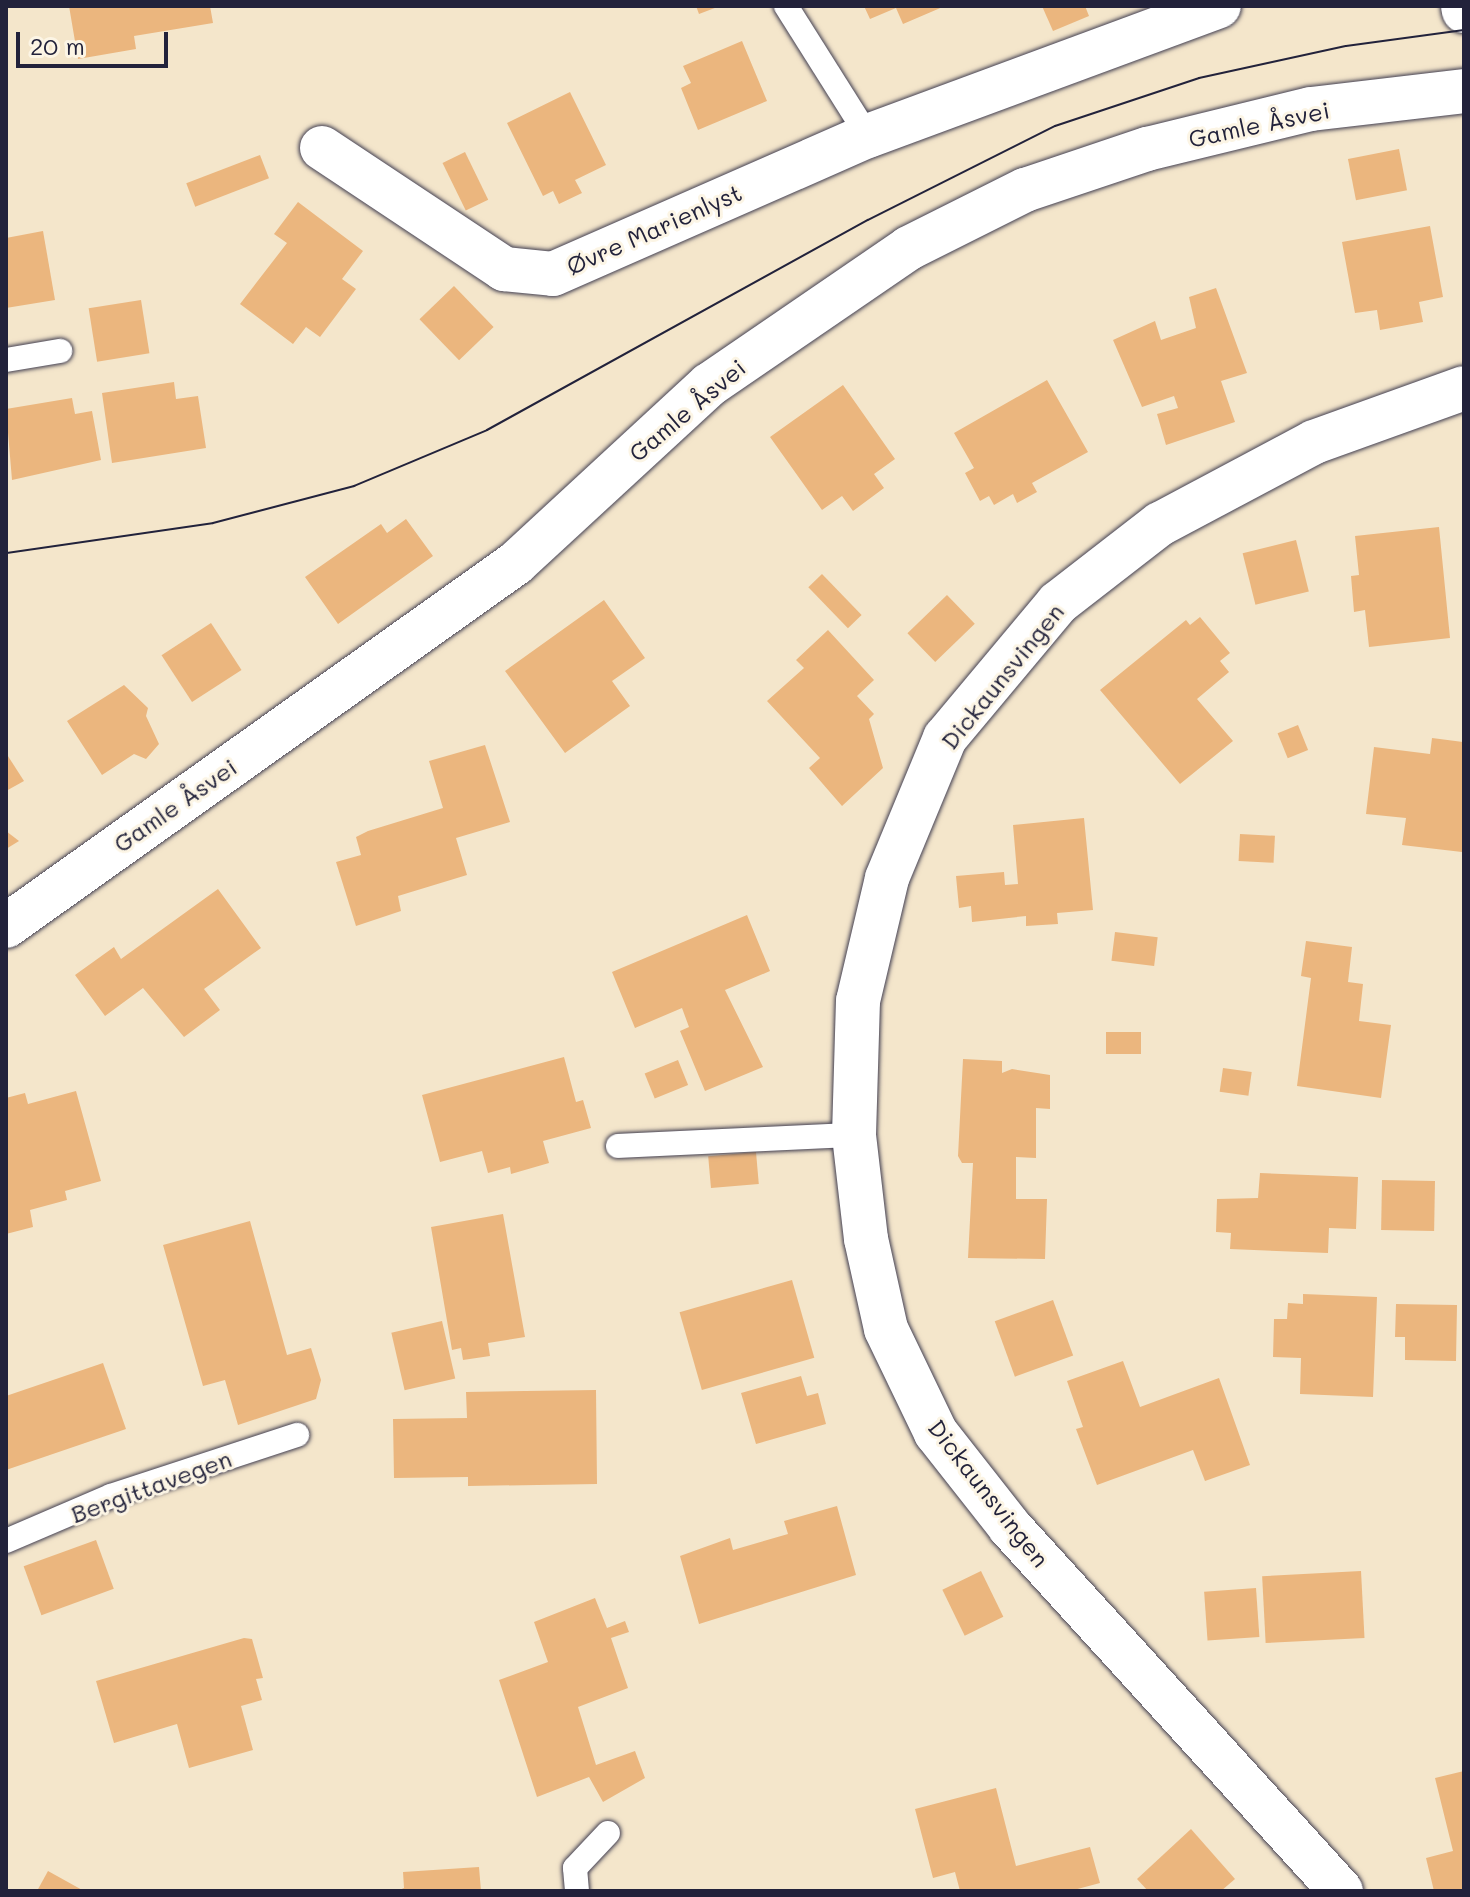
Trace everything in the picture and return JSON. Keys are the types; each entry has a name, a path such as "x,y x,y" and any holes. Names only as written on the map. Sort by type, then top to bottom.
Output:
{"street":[{"name":"Øvre Marienlyst","path":"322,148 504,269 553,274 868,136 1219,6"},
{"name":"Gamle Åsvei","path":"6,926 516,563 709,385 909,248 1025,190 1147,149 1311,109 1464,91"},
{"name":"Dickaunsvingen","path":"1341,1891 1010,1527 936,1433 886,1329 866,1239 854,1135 858,1001 887,878 945,738 1058,603 1160,524 1314,442 1464,388"}],"lane":[{"path":"786,6 868,136"},
{"path":"6,360 60,351"},
{"path":"618,1146 854,1135"},
{"name":"Bergittavegen","path":"6,1541 111,1496 297,1435"},
{"path":"577,1891 575,1868 608,1833"}],"building":[{"path":"69,6 210,6 213,23 134,36 136,49 78,59"},
{"path":"696,6 720,6 699,14"},
{"path":"864,6 945,6 903,24 896,8 870,19"},
{"path":"1042,6 1085,6 1089,16 1053,31"},
{"path":"742,41 767,101 698,130 681,88 691,83 683,66"},
{"path":"570,92 606,165 575,180 582,193 559,204 553,191 543,196 507,123"},
{"path":"1399,149 1407,190 1356,200 1348,159"},
{"path":"465,152 488,200 466,211 443,163"},
{"path":"260,155 269,178 195,207 186,183"},
{"path":"298,202 363,251 342,279 356,289 320,337 306,327 293,344 240,304 287,243 274,234"},
{"path":"1430,226 1443,297 1419,302 1423,322 1380,330 1377,310 1355,313 1342,242"},
{"path":"43,231 55,300 6,308 6,238"},
{"path":"454,286 494,327 459,360 419,319"},
{"path":"1216,288 1247,373 1221,381 1235,422 1166,445 1157,414 1178,408 1174,396 1142,407 1113,340 1155,321 1161,340 1196,328 1189,297"},
{"path":"141,300 149,353 97,362 89,308"},
{"path":"1047,380 1088,452 1032,483 1037,492 1017,503 1013,494 994,505 989,496 980,501 965,473 974,468 954,433"},
{"path":"174,382 176,399 198,396 206,448 112,463 102,393"},
{"path":"843,385 895,459 874,474 884,488 853,511 842,496 822,510 770,437"},
{"path":"72,398 75,414 92,411 101,460 12,480 6,409"},
{"path":"406,519 433,556 338,624 305,577 381,524 387,533"},
{"path":"1439,527 1450,638 1369,647 1365,610 1354,612 1351,576 1359,575 1355,536"},
{"path":"1296,540 1309,591 1255,605 1243,553"},
{"path":"822,574 862,615 848,628 808,587"},
{"path":"947,595 975,624 935,662 907,633"},
{"path":"604,600 645,658 612,681 630,706 565,753 505,671"},
{"path":"1200,617 1230,653 1220,661 1229,672 1197,699 1233,741 1180,784 1100,690 1186,620 1190,625"},
{"path":"211,623 241,670 192,702 162,655"},
{"path":"828,630 874,680 857,696 874,714 869,719 883,768 842,806 809,768 820,758 767,701 804,668 796,660"},
{"path":"124,685 148,708 146,716 159,744 146,759 134,754 102,775 67,721"},
{"path":"1298,725 1308,750 1288,758 1278,733"},
{"path":"1432,738 1463,742 1462,852 1402,845 1406,818 1366,814 1374,747 1430,754"},
{"path":"485,745 510,822 456,838 467,875 398,896 401,911 356,926 336,862 361,855 356,837 443,808 429,761"},
{"path":"6,753 24,781 6,791"},
{"path":"1084,818 1093,910 1057,913 1058,924 1026,926 1026,916 972,922 971,906 959,908 956,876 1004,872 1005,885 1018,884 1013,825"},
{"path":"6,831 19,841 6,849"},
{"path":"1240,834 1275,836 1274,863 1239,861"},
{"path":"218,889 261,948 204,989 220,1010 184,1037 143,988 105,1016 75,975 114,947 121,959"},
{"path":"747,915 770,971 725,990 763,1067 705,1091 680,1031 689,1027 682,1008 635,1028 612,972"},
{"path":"1115,932 1158,937 1154,966 1111,961"},
{"path":"1306,941 1352,947 1348,982 1363,984 1359,1021 1391,1025 1381,1098 1297,1086 1311,978 1301,976"},
{"path":"1106,1032 1141,1032 1141,1054 1106,1054"},
{"path":"564,1057 576,1102 583,1100 591,1128 543,1141 549,1163 511,1174 510,1167 488,1173 482,1151 440,1162 422,1095"},
{"path":"963,1059 1002,1061 1002,1073 1012,1069 1050,1075 1050,1109 1036,1108 1036,1158 1016,1157 1016,1199 1047,1199 1045,1259 968,1258 973,1163 962,1163 958,1156"},
{"path":"678,1060 688,1085 655,1099 645,1073"},
{"path":"1223,1068 1252,1072 1248,1096 1220,1092"},
{"path":"76,1091 101,1181 65,1191 67,1200 30,1210 33,1227 6,1234 6,1098 25,1093 28,1104"},
{"path":"756,1152 759,1184 711,1188 708,1156"},
{"path":"1260,1173 1358,1177 1356,1229 1329,1228 1328,1253 1230,1249 1231,1233 1216,1232 1217,1199 1258,1198"},
{"path":"1382,1180 1435,1181 1434,1231 1381,1230"},
{"path":"503,1214 525,1337 488,1343 490,1356 463,1360 461,1348 452,1350 431,1227"},
{"path":"250,1221 287,1355 311,1348 321,1380 316,1399 238,1425 225,1380 203,1386 163,1245"},
{"path":"792,1280 814,1358 702,1390 680,1312"},
{"path":"1303,1294 1377,1297 1373,1397 1300,1394 1301,1358 1273,1357 1274,1319 1287,1319 1288,1303 1303,1304"},
{"path":"1053,1300 1073,1355 1015,1377 995,1321"},
{"path":"1396,1304 1457,1305 1456,1361 1405,1360 1405,1337 1395,1337"},
{"path":"442,1321 455,1378 405,1390 391,1333"},
{"path":"1123,1361 1140,1407 1219,1378 1250,1465 1205,1481 1193,1450 1097,1485 1076,1429 1083,1427 1067,1381"},
{"path":"103,1363 126,1429 6,1470 6,1396"},
{"path":"801,1376 807,1396 818,1393 826,1424 756,1444 741,1393"},
{"path":"596,1390 597,1484 468,1486 468,1477 394,1478 393,1419 467,1418 466,1392"},
{"path":"837,1506 856,1575 699,1624 680,1556 730,1538 733,1550 788,1534 784,1521"},
{"path":"96,1540 114,1589 41,1615 24,1566"},
{"path":"981,1571 1003,1617 965,1636 942,1590"},
{"path":"1361,1571 1365,1638 1266,1643 1262,1576"},
{"path":"1256,1588 1259,1637 1208,1641 1204,1592"},
{"path":"595,1598 607,1628 625,1621 629,1632 611,1638 628,1688 578,1707 596,1765 635,1751 645,1778 603,1802 589,1777 537,1797 499,1680 548,1662 534,1622"},
{"path":"244,1638 252,1639 263,1678 256,1679 262,1700 241,1706 253,1750 189,1768 177,1724 114,1743 96,1681"},
{"path":"1464,1771 1464,1891 1434,1891 1426,1858 1453,1851 1435,1778"},
{"path":"996,1788 1016,1866 1090,1847 1100,1883 1070,1891 960,1891 955,1872 933,1878 915,1809"},
{"path":"1191,1829 1235,1879 1221,1891 1148,1891 1137,1879"},
{"path":"479,1867 481,1891 397,1891 404,1888 403,1872"},
{"path":"48,1871 84,1891 37,1891"}],"tram line":[{"path":"6,553 213,523 354,486 487,430 868,220 1055,126 1199,78 1346,46 1464,30"}]}
